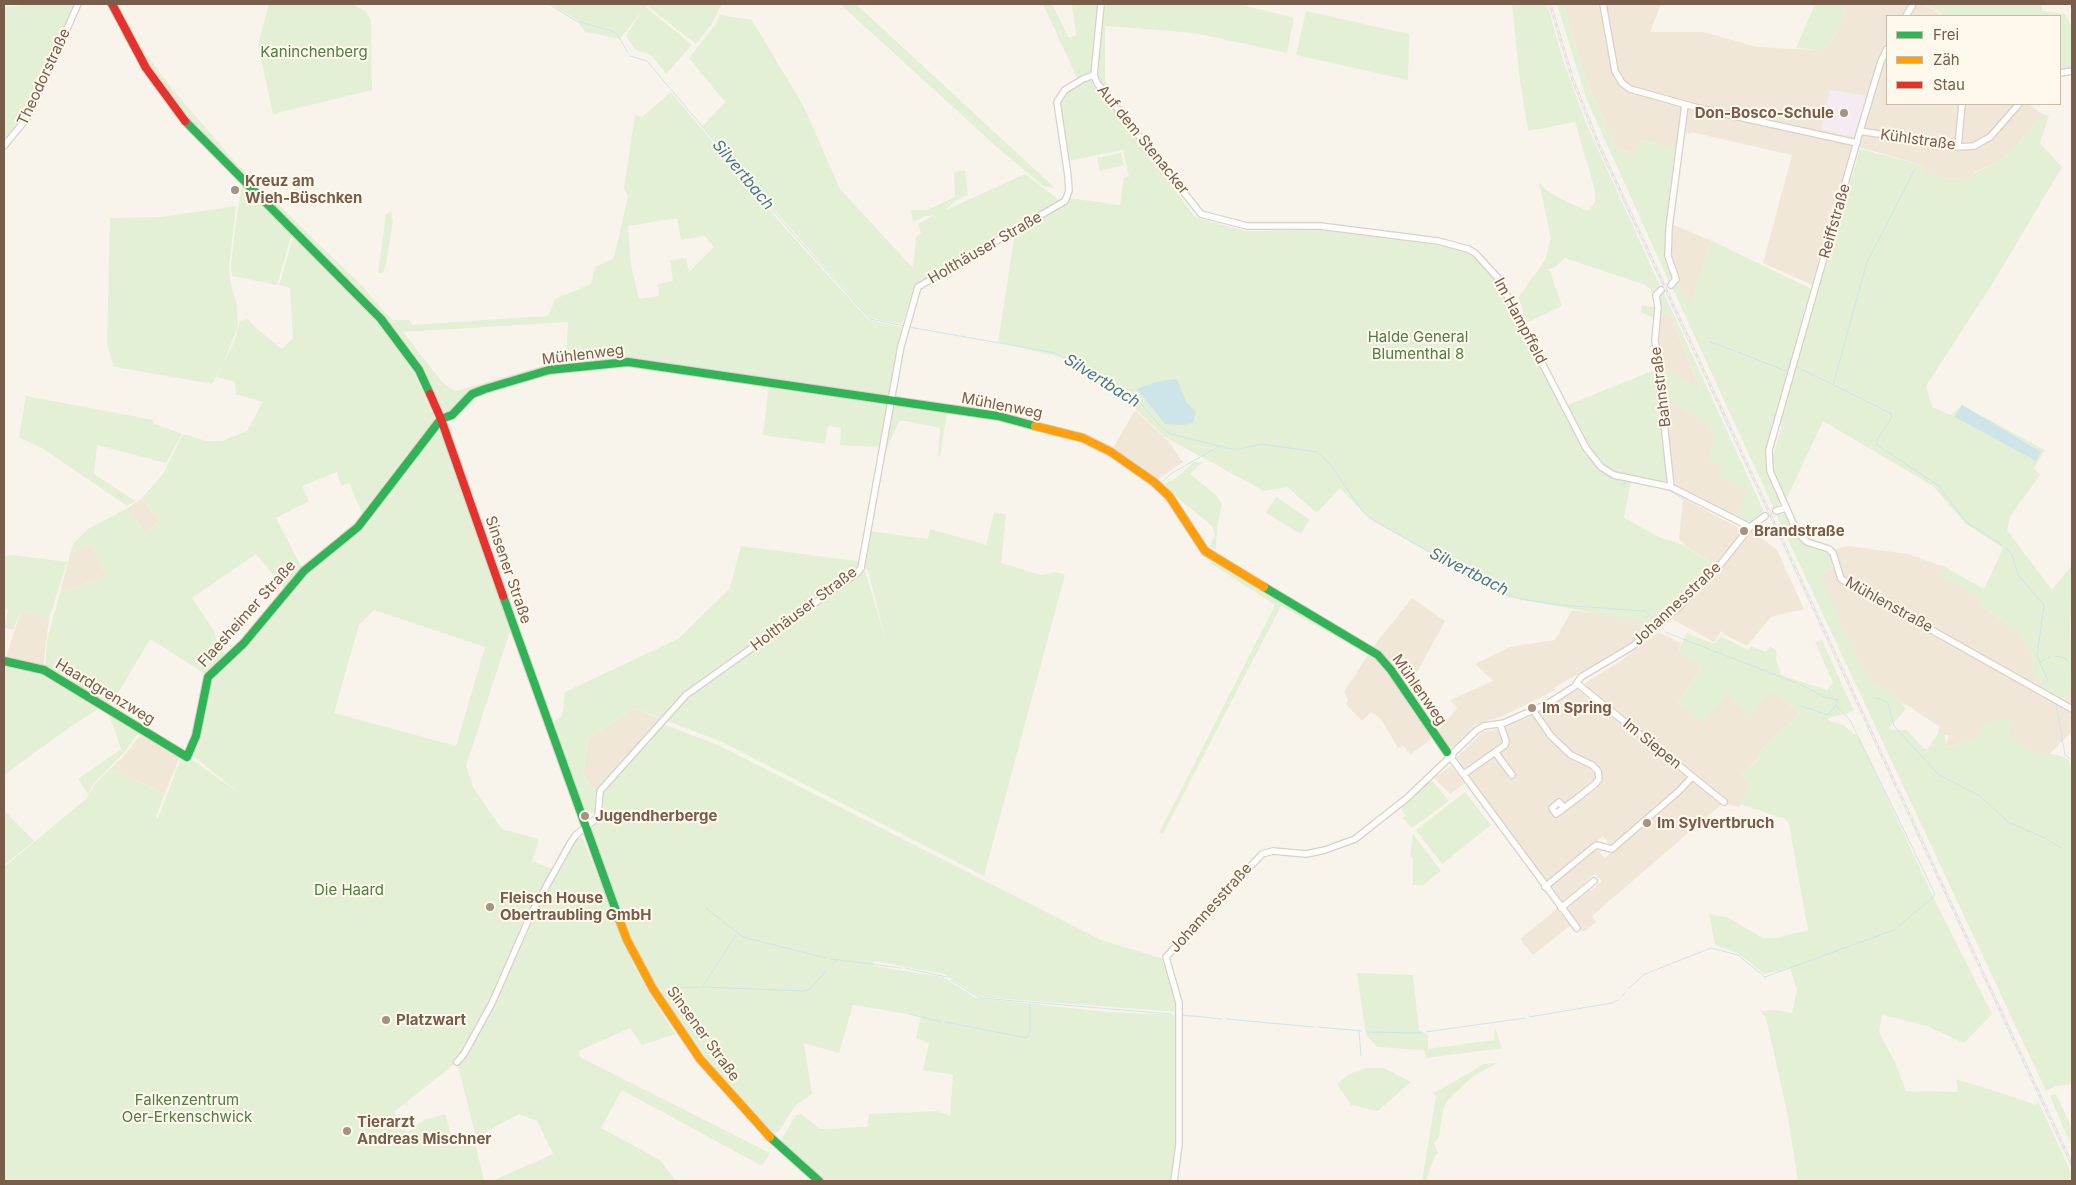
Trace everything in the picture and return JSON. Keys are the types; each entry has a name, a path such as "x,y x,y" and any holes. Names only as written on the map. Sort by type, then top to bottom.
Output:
{"street":[{"name":"Theodorstraße","path":"4,146 28,117 78,4"},
{"name":"Sinsener Straße","path":"112,4 146,68 185,121 381,319 401,343 419,370 441,419 585,828 627,940 669,1015 700,1059 745,1111 777,1144 819,1181"},
{"name":"Auf dem Stenacker","path":"1100,4 1094,75 1107,99 1201,214"},
{"name":"Kühlstraße","path":"1603,4 1615,71 1622,84 1637,93 1857,143"},
{"path":"1907,15 1913,4"},
{"name":"Reiffstraße","path":"1785,394 1860,131 1881,61 1886,51"},
{"name":"Holthäuser Straße","path":"457,1062 464,1054 492,1003 532,912 572,842 598,817 600,791 686,695 857,573 860,568 904,331 921,285 1065,201 1069,191 1068,176 1057,102 1065,90 1083,79 1094,75"},
{"path":"1671,285 1676,279 1668,256 1668,228 1686,105"},
{"path":"1958,146 1962,105"},
{"name":"Kühlstraße","path":"1860,131 1958,146 1974,146 1986,140 2018,105"},
{"name":"Im Hampffeld","path":"1201,214 1247,226 1320,226 1438,241 1468,249 1475,253 1498,278 1586,448 1601,467 1614,474 1671,487"},
{"name":"Bahnstraße","path":"1661,290 1656,295 1658,308 1656,340 1671,487"},
{"name":"Mühlenweg","path":"441,419 452,415 472,394 504,383 549,370 628,362 998,416 1083,438 1111,452 1154,482 1169,496 1205,551 1220,562 1356,640 1378,655 1391,670 1450,756 1545,887 1577,928"},
{"name":"Mühlenstraße","path":"1785,394 1769,450 1768,464 1797,532 1803,539 1826,548 1833,554 1841,579 2072,709"},
{"name":"Flaesheimer Straße","path":"187,757 196,736 208,677 244,643 304,571 358,527 441,419"},
{"path":"1671,487 1750,527"},
{"path":"1776,512 1786,508"},
{"name":"Johannesstraße","path":"1174,1181 1180,1137 1179,1002 1166,957 1262,854 1273,851 1306,854 1326,850 1355,839 1407,798 1477,730 1484,726 1500,724 1534,710 1578,684 1582,677 1633,646 1678,608 1716,566 1720,565 1750,527 1766,516"},
{"name":"Haardgrenzweg","path":"4,661 25,664 44,670 187,757"},
{"name":"Im Siepen","path":"1578,684 1724,802"},
{"path":"1534,710 1551,736 1571,755 1592,764 1598,770 1599,779 1595,784 1564,808"},
{"path":"1464,774 1506,744 1500,724"},
{"path":"1495,752 1512,775"},
{"path":"1545,887 1596,845 1612,849 1680,791 1692,777"},
{"path":"1561,908 1594,881"}],"shaded area":[{"path":"1563,4 1661,4 1650,32 1703,32 1757,47 1816,50 1830,45 1849,4 1923,4 1940,15 1886,15 1886,105 2030,105 2043,114 2012,151 1999,162 1974,172 1972,177 1949,179 1922,174 1925,166 1852,145 1812,285 1763,263 1792,155 1691,132 1691,134 1683,132 1681,150 1641,140 1638,154 1616,149 1585,77"},
{"name":"Don-Bosco-Schule","path":"1830,90 1868,96 1857,135 1853,137 1821,130"},
{"path":"1671,224 1712,241 1690,306 1677,282 1669,255"},
{"path":"1659,313 1670,314 1700,389 1659,364 1657,341"},
{"path":"1664,396 1705,424 1715,435 1709,460 1721,465 1747,489 1738,519 1674,485"},
{"path":"1136,411 1168,441 1183,462 1157,480 1113,448"},
{"path":"142,498 160,521 146,533 126,509"},
{"path":"1683,498 1744,531 1716,566 1684,545 1679,539"},
{"path":"1752,531 1777,550 1804,609 1771,617 1747,646 1721,631 1714,642 1672,619 1710,581"},
{"path":"92,544 106,576 60,593 70,554"},
{"path":"1847,546 1908,554 1945,567 1941,575 1981,599 1978,603 2019,633 2034,659 2032,670 2041,683 2065,702 2072,682 2072,731 2048,756 2031,752 2017,744 2008,730 2012,724 1991,722 1979,733 1982,734 1977,739 1945,747 1949,736 1938,731 1940,727 1870,685 1855,657 1820,575 1833,567 1833,550"},
{"path":"1412,598 1445,621 1408,689 1389,662 1373,647"},
{"path":"1572,610 1643,621 1648,627 1637,639 1554,688 1555,690 1503,716 1475,725 1456,746 1449,747 1437,732 1457,708 1450,700 1493,681 1475,664 1510,647 1555,640"},
{"path":"21,611 49,619 43,669 5,660"},
{"path":"1658,632 1681,643 1678,652 1700,664 1698,674 1678,703 1703,722 1725,695 1772,691 1800,713 1758,754 1760,756 1741,776 1751,784 1739,807 1723,803 1592,916 1596,922 1583,932 1565,910 1566,907 1588,888 1590,891 1602,881 1595,874 1584,883 1586,885 1561,905 1550,890 1550,887 1596,849 1605,858 1681,794 1692,778 1585,686 1586,682 1621,661"},
{"path":"1369,653 1387,669 1432,738 1410,755 1404,746 1398,748 1381,719 1371,712 1362,721 1346,705 1348,700 1344,692"},
{"path":"1578,690 1691,777 1611,846 1603,836 1545,882 1467,774 1494,756 1509,774 1509,779 1516,774 1511,772 1499,754 1508,742 1503,728 1534,715 1549,737 1566,754 1592,767 1596,773 1594,783 1567,804 1559,800 1549,807 1555,816 1558,816 1598,784 1600,774 1595,765 1571,753 1555,738 1538,713"},
{"path":"634,708 660,719 596,792 583,776 588,739"},
{"path":"1499,729 1504,743 1465,771 1457,757 1483,732"},
{"path":"142,733 181,754 165,793 110,769 124,756"},
{"path":"1451,766 1465,783 1450,794 1434,778"},
{"path":"1557,909 1571,925 1533,955 1520,939"}],"green space":[{"path":"29,4 75,5 24,115 4,141 4,7"},
{"path":"115,4 118,4 137,41 172,89 237,164 361,285 392,320 409,320 412,325 548,316 555,299 591,284 595,267 613,259 616,249 628,197 624,188 635,115 642,117 671,92 784,227 869,320 902,327 888,397 739,377 742,374 739,373 737,376 644,363 550,368 549,364 566,360 568,322 403,332 443,383 455,391 542,366 543,369 471,391 448,412 443,411 427,377 398,333 185,118 145,62","holes":["677,218 681,240 705,236 714,247 689,272 686,258 670,260 673,281 658,284 659,296 639,299 631,265 628,226"]},
{"name":"Kaninchenberg","path":"269,4 352,4 366,11 371,21 372,90 273,114 258,45"},
{"path":"551,4 722,4 711,25 696,44 645,6 692,45 666,74 652,56 636,50 626,36 641,12 620,39 585,32 577,20"},
{"path":"840,4 856,4 1055,188 1043,186 999,149"},
{"path":"1043,4 1052,4 1069,38 1076,35 1072,4 1099,4 1095,65 1087,76 1078,80"},
{"name":"Halde General Blumenthal 8","path":"1102,4 1239,4 1294,18 1287,53 1195,33 1105,26 1105,80 1110,91 1126,113 1158,167 1195,217 1245,231 1320,230 1444,246 1469,253 1497,278 1565,406 1657,369 1669,483 1632,475 1624,518 1659,537 1683,545 1716,566 1677,608 1652,628 1643,621 1598,615 1506,597 1369,518 1340,488 1317,513 1287,487 1264,491 1165,437 1114,389 1060,357 998,342 1015,233 1069,198 1120,205 1124,176 1129,177 1123,150 1067,161 1058,102 1063,94 1084,79 1096,76"},
{"path":"1512,4 1547,4 1563,60 1586,123 1661,288 1657,291 1656,319 1641,312 1642,305 1653,307 1655,304 1651,290 1646,285 1565,258 1554,268 1549,269 1562,306 1528,322 1518,298 1545,260 1551,239 1539,182 1546,190 1588,211 1595,202 1595,190 1575,122 1528,131 1519,74"},
{"path":"1557,4 1563,4 1585,77 1616,149 1637,154 1640,140 1679,149 1668,239 1675,279 1670,284 1586,98"},
{"path":"1815,4 1849,4 1830,45 1816,50 1796,48"},
{"path":"1923,4 2042,4 2042,11 2065,14 2072,27 2072,69 2061,71 2061,15 1940,15 1941,13"},
{"path":"1306,11 1409,34 1408,80 1296,55"},
{"path":"720,15 752,20 804,107 840,189 913,268 916,237 921,233 918,224 935,215 925,216 913,222 911,210 927,210 955,197 954,172 965,170 968,195 955,201 946,210 1025,174 1060,201 915,289 902,324 870,318 754,187 703,126 725,102 689,58 715,25"},
{"path":"2043,114 2049,116 2040,143 2062,167 1996,278 1926,386 1932,407 1951,415 1962,405 2045,450 2034,468 2040,475 2011,515 2007,530 2052,590 2072,565 2070,631 2072,682 2065,702 2040,687 2041,683 2032,670 2034,659 2019,633 1978,603 1980,599 1941,575 1945,567 1984,589 2003,548 1966,524 1933,486 1823,421 1786,500 1773,470 1773,456 1782,426 1774,423 1765,463 1780,501 1778,507 1774,509 1672,287 1677,282 1690,305 1712,241 1818,292 1860,149 1925,166 1923,174 1949,179 1972,177 1974,173 1999,162 2012,151"},
{"path":"1121,153 1124,165 1100,171 1097,158"},
{"path":"242,184 292,233 277,285 232,276 231,267 235,228"},
{"path":"236,206 229,267 231,285 237,305 238,326 223,365 212,384 114,367 107,344 110,218 161,217"},
{"path":"391,211 393,221 386,264 383,273 378,273 386,214"},
{"path":"294,235 395,341 412,368 436,421 364,518 349,483 341,486 337,472 302,486 309,501 276,518 303,570 287,592 256,554 192,598 214,631 218,647 228,656 207,675 150,639 109,709 45,670 47,640 60,593 106,576 92,544 70,554 73,544 88,529 126,509 146,533 160,521 142,498 163,474 183,434 206,441 222,441 247,431 263,402 236,394 235,382 217,377 234,342 240,321 248,319 282,349 293,338 290,288 279,285"},
{"path":"1663,291 1765,514 1750,523 1738,519 1746,489 1719,478 1721,465 1709,460 1715,435 1705,424 1664,396 1659,364 1700,388 1670,314 1659,313 1659,293"},
{"path":"769,384 888,403 881,444 877,447 840,445 841,428 828,426 825,444 763,435"},
{"path":"26,396 154,420 153,423 182,434 166,463 97,445 94,474 136,501 127,506 42,448 19,437"},
{"path":"891,404 947,413 940,457 938,456 940,428 905,421 899,421 884,455"},
{"name":"Die Haard","path":"439,423 511,628 466,766 474,789 502,829 539,839 532,861 553,869 528,915 509,960 514,962 535,916 573,844 582,837 613,912 621,939 641,979 675,1034 642,1045 630,1028 579,1051 580,1057 770,1153 762,1166 622,1090 601,1128 660,1160 676,1181 492,1181 553,1154 537,1121 519,1114 476,1137 457,1062 394,1112 407,1133 424,1120 445,1114 452,1138 473,1133 484,1181 4,1181 4,867 86,799 95,784 110,769 165,793 156,817 158,819 182,755 197,763 239,793 193,756 206,682 304,571 358,527","holes":["374,610 485,647 456,746 334,713 359,625"]},
{"path":"1194,462 1203,462 1190,474 1216,495 1222,504 1217,527 1216,549 1210,546 1215,535 1212,526 1168,490 1165,483 1174,480"},
{"path":"1276,497 1309,519 1301,534 1266,513"},
{"path":"994,512 1006,514 1001,563 1041,575 1056,572 1065,575 984,876 722,742 634,708 588,739 583,776 596,792 595,813 583,814 552,723 562,716 565,692 678,639 730,588 741,546 857,561 865,571 886,641 868,571 862,563 868,531 928,539 930,529 986,545"},
{"path":"1776,514 1786,514 1800,539 1830,554 1833,567 1820,575 1857,657 1870,679 1897,696 1906,709 1889,728 1893,730 1907,730 1923,748 1928,749 1939,731 1945,733 1946,747 1977,739 1981,734 1978,733 1984,726 1991,722 2010,719 2012,723 2008,730 2018,744 2031,752 2058,755 2069,760 2072,776 2072,1084 2055,1086 2046,1091"},
{"path":"13,555 67,562 49,619 21,611 13,630 4,628 8,610 4,609 4,556"},
{"path":"1210,563 1218,564 1369,653 1365,653 1281,606 1163,834 1159,833 1275,605"},
{"path":"1687,633 1714,644 1721,636 1748,650 1751,646 1766,652 1770,646 1777,652 1776,659 1781,675 1827,690 1833,683 1815,642 1822,640 1854,711 1829,718 1828,720 1845,726 1854,734 1857,733 1936,903 1992,1014 1964,1043 1927,1026 1882,1015 1879,1032 1895,1062 1906,1091 1958,1092 1956,1079 2034,1105 2039,1103 2072,1175 2072,1181 1798,1181 1787,1112 1766,1018 1760,1011 1777,1010 1792,1013 1797,989 1790,969 1764,974 1738,953 1715,945 1709,914 1727,917 1763,938 1776,938 1808,930 1789,824 1785,819 1740,804 1751,784 1741,776 1760,757 1758,754 1800,713 1772,691 1749,717 1725,695 1703,723 1678,703 1698,674 1700,664 1678,652"},
{"path":"4,664 44,671 101,707 4,775"},
{"path":"108,712 140,731 123,754 94,783 88,794 78,779 121,749"},
{"path":"663,724 720,746 1101,940 1164,959 1175,988 1177,1012 980,997 944,974 874,961 873,966 943,977 976,998 1109,1012 1178,1015 1180,1104 1174,1181 824,1181 815,1174 782,1144 783,1137 796,1115 801,1114 820,1129 867,1127 869,1114 936,1111 950,1116 953,1075 923,1070 929,1043 916,1038 921,1016 853,1005 839,1053 804,1043 812,1094 796,1105 778,1132 771,1134 722,1079 663,1001 630,937 589,831 601,817 604,791"},
{"path":"1431,779 1449,801 1412,828 1403,818 1406,816 1399,806"},
{"path":"1465,792 1491,825 1442,864 1416,830"},
{"path":"4,810 34,841 4,865"},
{"path":"1413,834 1441,871 1423,885 1413,885 1413,857 1410,856"},
{"path":"1357,973 1413,975 1419,1030 1428,1035 1428,1049 1494,1040 1495,1028 1502,1048 1426,1058 1424,1050 1377,1047 1366,1035"},
{"path":"1498,1063 1473,1076 1447,1101 1443,1110 1439,1138 1434,1143 1438,1153 1435,1156 1426,1181 1422,1181 1436,1096 1432,1092 1438,1091 1484,1064"},
{"path":"1366,1068 1384,1068 1411,1082 1378,1111 1351,1105 1337,1084 1349,1074"},
{"path":"2056,1094 2072,1128 2072,1148 2050,1096"}],"water":[{"path":"1177,379 1186,402 1196,412 1193,423 1183,425 1165,424 1137,389 1156,382"},
{"path":"1962,405 2041,452 2036,461 1955,417"}],"waterway":[{"name":"Silvertbach","path":"549,4 576,21 617,34 628,53"},
{"name":"Silvertbach","path":"630,56 647,61 787,227 870,319 905,326"},
{"path":"1833,385 1867,262 1915,169"},
{"name":"Silvertbach","path":"909,327 1056,353 1140,403 1163,429 1171,434 1231,449 1261,444 1317,452 1330,464 1363,512 1373,520 1502,593 1521,599 1560,605 1644,611 1656,620"},
{"path":"1710,342 1735,351"},
{"path":"1738,352 1786,371 1790,365"},
{"path":"1797,367 1890,413 1892,417 1877,440 1877,445 1939,486 1966,522 2002,545"},
{"path":"1161,483 1172,473 1218,447"},
{"path":"1621,486 1628,481"},
{"path":"1666,489 1684,499"},
{"path":"2007,549 2012,554 2018,575 2044,605 2037,656 2048,681"},
{"name":"Silvertbach","path":"1665,632 1804,686 1824,697 1838,700"},
{"path":"2055,656 2065,658 2072,666"},
{"path":"2040,662 2050,657"},
{"name":"Silvertbach","path":"1877,698 1887,702 1894,726 1939,775 1980,796 2008,822 2043,837 2061,848"},
{"path":"1837,700 1836,705 1850,720 1856,732"},
{"path":"2056,703 2065,755 2072,760"},
{"path":"1801,706 1828,715 1836,705"},
{"path":"1629,988 1645,974 1711,948 1738,955 1765,977 1894,930 1932,898 1935,894 1858,736"},
{"path":"706,908 743,937 826,958"},
{"path":"703,986 736,935"},
{"path":"831,959 901,968"},
{"path":"832,964 837,960"},
{"path":"905,968 947,977"},
{"path":"671,988 703,987 803,991 809,990 826,971"},
{"path":"951,980 980,998 1171,1014"},
{"path":"1622,996 1625,993"},
{"path":"1529,1017 1612,1003 1618,1000"},
{"path":"946,1022 1027,1038 1030,1031 1030,1004"},
{"path":"909,1014 942,1022"},
{"path":"1182,1015 1222,1019"},
{"path":"1426,1032 1525,1018"},
{"path":"1226,1019 1314,1027"},
{"path":"1318,1027 1362,1031"},
{"path":"1359,1031 1361,1056"},
{"path":"1368,1032 1422,1033"}],"tunnel":[{"path":"1661,290 1671,285"}],"railway":[{"path":"1550,4 1573,80 1598,143 2072,1165"}],"traffic: fast":[{"path":"185,121 381,319 419,370 430,394"},
{"path":"441,419 452,415 472,394 485,389 549,370 628,362 998,416 1035,426"},
{"path":"4,661 44,670 187,757 196,736 208,677 244,643 304,571 358,527 441,419"},
{"path":"1264,587 1378,655 1391,670 1447,752"},
{"path":"503,596 619,919"},
{"path":"770,1137 819,1181"}],"traffic: slow":[{"path":"1035,426 1083,438 1111,452 1154,482 1169,496 1205,551 1264,587"},
{"path":"619,919 627,940 653,989 700,1059 770,1137"}],"traffic: jam":[{"path":"112,4 146,68 185,121"},
{"path":"430,394 441,419 503,596"}],"place":[{"name":"Don-Bosco-Schule","path":"1844,113"},
{"name":"Kreuz am Wieh-Büschken","path":"235,190"},
{"name":"Brandstraße","path":"1744,531"},
{"name":"Im Spring","path":"1532,708"},
{"name":"Jugendherberge","path":"585,816"},
{"name":"Im Sylvertbruch","path":"1647,823"},
{"name":"Fleisch House Obertraubling GmbH","path":"490,907"},
{"name":"Platzwart","path":"386,1020"},
{"name":"Tierarzt Andreas Mischner","path":"347,1131"}],"park label":[{"name":"Falkenzentrum Oer-Erkenschwick","path":"187,1108"}]}
